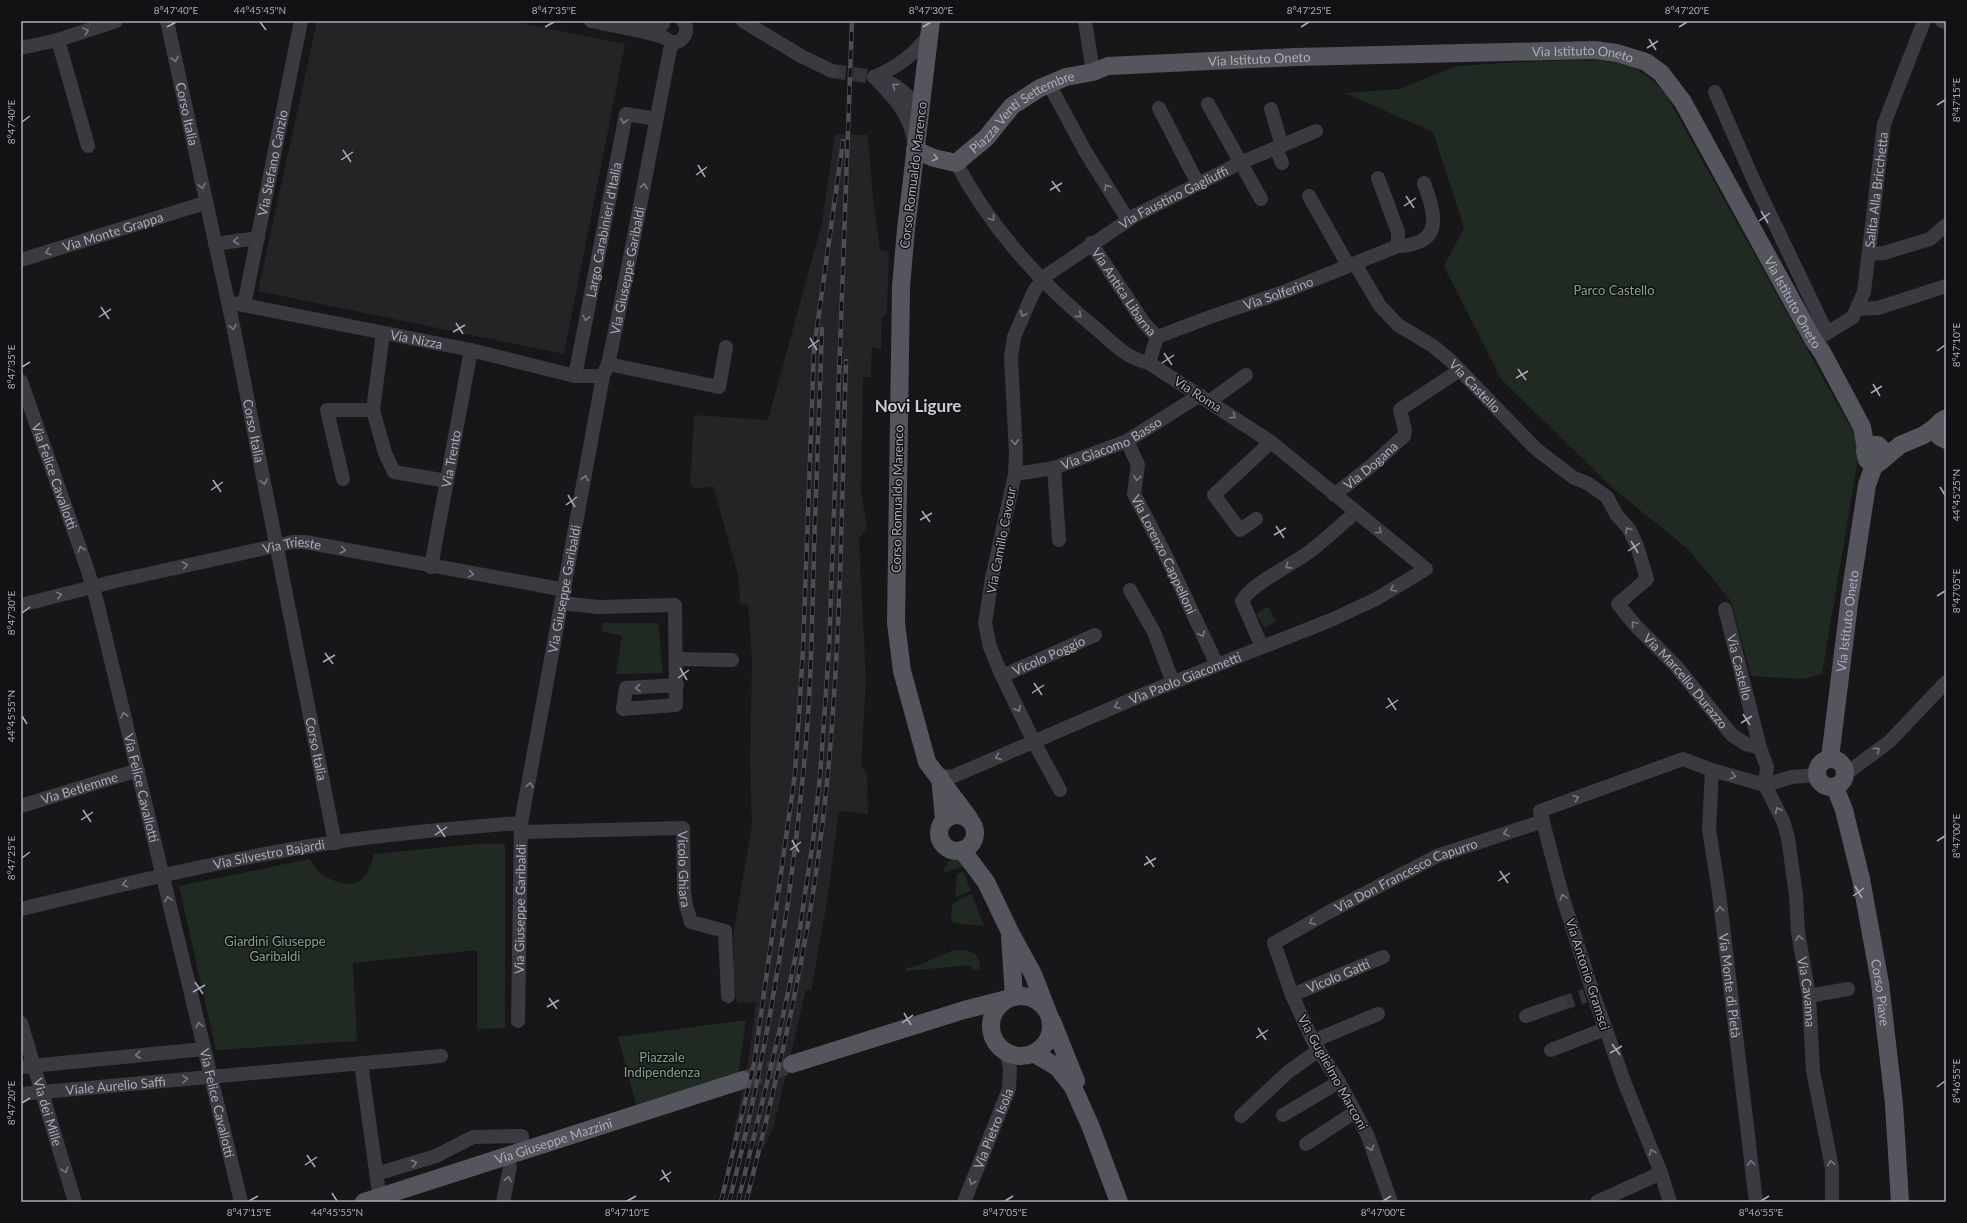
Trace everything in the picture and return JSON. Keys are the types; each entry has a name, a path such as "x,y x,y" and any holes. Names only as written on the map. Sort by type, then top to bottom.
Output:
{"main road":[{"name":"Corso Romualdo Marenco","path":"930,28 906,229 901,287 896,623 902,671 927,762 940,777 969,818"},
{"name":"Via Istituto Oneto","path":"1093,72 1108,66 1295,57 1594,50 1635,57 1646,62 1661,73 1683,102 1821,337 1822,352 1875,453 1871,472 1866,485 1850,596 1830,758"},
{"name":"Piazza Venti Settembre","path":"956,163 986,138 1012,106 1049,84 1066,77 1093,72"},
{"path":"915,150 934,158 956,163"},
{"path":"1875,453 1900,446 1938,431"},
{"path":"1830,758 1841,762 1845,772 1843,781 1835,787 1823,785 1817,775 1818,766 1826,759 1830,758"},
{"path":"940,777 944,819 939,830 942,842 949,849 969,845"},
{"name":"Corso Piave","path":"1835,787 1844,810 1861,879 1880,983 1894,1104 1900,1202"},
{"path":"944,819 956,814 969,818 975,827 969,845 1010,932 1033,974 1083,1099 1090,1126"},
{"path":"1010,932 1011,998"},
{"path":"792,1064 978,1006 1011,998 1030,997 1044,1005 1050,1016 1050,1036 1047,1043 1035,1054 1021,1057 1007,1053 996,1042 991,1027 992,1020 997,1008 1011,998"},
{"path":"954,1014 975,1017 991,1027"},
{"path":"1035,1054 1046,1059 1064,1074 1073,1087 1090,1126 1119,1202"},
{"name":"Via Giuseppe Mazzini","path":"364,1202 517,1148 743,1080"}],"street":[{"path":"21,48 58,40 116,21"},
{"name":"Corso Italia","path":"167,21 228,302 335,843"},
{"name":"Via Stefano Canzio","path":"244,305 301,21"},
{"path":"743,21 801,56 832,71"},
{"path":"1085,21 1093,72"},
{"name":"Salita Alla Bricchetta","path":"1821,337 1854,317 1864,292 1884,124 1924,21"},
{"path":"1942,21 1946,22"},
{"path":"598,22 624,27 666,31 681,41 685,36 685,22"},
{"path":"874,77 908,58 920,47 930,28"},
{"name":"Via Giuseppe Garibaldi","path":"518,1021 521,828 606,370 631,257 670,50 666,31"},
{"path":"58,40 88,146"},
{"path":"874,77 895,84 917,108 920,115"},
{"path":"874,77 902,109 912,127 915,150"},
{"path":"1049,84 1085,151 1128,220"},
{"path":"1715,92 1821,337"},
{"path":"1208,104 1261,199"},
{"path":"1159,108 1198,184"},
{"path":"1271,109 1282,163"},
{"name":"Largo Carabinieri d'Italia","path":"575,376 626,114 656,119"},
{"name":"Via Faustino Gagliuffi","path":"1041,280 1091,243 1128,220 1240,163 1279,147 1293,139 1316,132"},
{"name":"Via Roma","path":"956,163 974,194 1018,252 1041,280 1076,312 1130,357 1149,363 1271,442 1426,569"},
{"path":"1378,178 1398,232 1398,246"},
{"name":"Via Solferino","path":"1157,338 1210,317 1286,291 1398,246 1417,243 1426,238 1432,229 1434,219 1424,183"},
{"name":"Via Castello","path":"1309,196 1351,265 1380,306 1398,325 1433,346 1460,370 1536,450 1574,478 1587,483 1607,497 1616,514 1629,529 1637,546 1647,579 1618,604"},
{"name":"Via Monte Grappa","path":"21,260 206,203"},
{"path":"1869,254 1884,254 1930,238 1946,225"},
{"path":"215,244 258,238"},
{"name":"Via Antica Libarna","path":"1091,243 1144,323 1157,338 1149,363"},
{"name":"Via Camillo Cavour","path":"1041,280 1019,322 1012,350 1016,455 1015,474 992,578 985,623 990,647 1002,676 1034,742 1060,790"},
{"path":"1858,309 1878,308 1946,286"},
{"name":"Via Nizza","path":"228,302 471,350 575,376 606,370 719,387 726,347"},
{"path":"383,333 373,410 385,453 394,472 447,481"},
{"name":"Via Trento","path":"431,567 471,350"},
{"name":"Via Dogana","path":"1334,495 1399,442 1405,430 1400,413 1402,408 1460,370"},
{"name":"Via Giacomo Basso","path":"1015,474 1054,468 1127,442 1246,375"},
{"name":"Via Felice Cavallotti","path":"21,381 93,586 241,1202"},
{"path":"343,479 327,410 373,410"},
{"name":"Via Lorenzo Cappelloni","path":"1127,442 1138,465 1134,494 1166,556 1217,665"},
{"path":"1256,519 1240,530 1214,495 1271,442"},
{"path":"1054,468 1059,540"},
{"path":"1262,647 1242,601 1244,597 1263,582 1313,549 1356,512"},
{"name":"Via Trieste","path":"21,605 93,586 277,545 305,542 431,567 563,596 598,606 675,605 676,659"},
{"name":"Via Paolo Giacometti","path":"940,777 954,776 1173,683 1331,620 1376,599 1426,569"},
{"path":"1130,590 1154,632 1173,683"},
{"name":"Via Marcello Durazzo","path":"1618,604 1635,626 1676,666 1732,735 1746,744 1760,748"},
{"name":"Via Castello","path":"1725,609 1760,748 1767,767 1765,785"},
{"name":"Vicolo Poggio","path":"1002,676 1095,635"},
{"path":"676,685 676,659 732,660"},
{"path":"1845,772 1851,770 1890,741 1946,682"},
{"name":"Via Don Francesco Capurro","path":"1274,943 1349,901 1437,856 1683,759 1712,770"},
{"name":"Via Betlemme","path":"21,806 138,770"},
{"path":"1712,770 1765,785 1792,777 1817,775"},
{"name":"Via Monte di Pietà","path":"1712,770 1709,829 1719,893 1756,1202"},
{"name":"Via Cavanna","path":"1765,785 1783,821 1788,838 1796,895 1798,932 1809,996 1813,1071 1832,1168 1832,1202"},
{"name":"Via Antonio Gramsci","path":"1541,816 1589,994 1605,1029 1661,1173 1670,1202"},
{"name":"Via Silvestro Bajardi","path":"21,909 163,875 335,843 521,828"},
{"name":"Vicolo Ghiara","path":"521,828 683,828 686,906 691,922 725,931 728,996"},
{"name":"Via Guglielmo Marconi","path":"1274,943 1292,995 1316,1046 1339,1082 1367,1134 1391,1202"},
{"name":"Vicolo Gatti","path":"1292,995 1383,957"},
{"path":"1809,996 1848,989"},
{"path":"1526,1016 1560,1004"},
{"path":"1241,1116 1316,1046 1378,1014"},
{"name":"Via dei Mille","path":"21,1023 27,1066 42,1092 75,1202"},
{"path":"1551,1050 1605,1029"},
{"name":"Viale Aurelio Saffi","path":"27,1066 204,1049"},
{"name":"Via Pietro Isola","path":"964,1202 1009,1089 1010,1069 1007,1053"},
{"name":"Viale Aurelio Saffi","path":"21,1094 441,1056"},
{"path":"361,1063 377,1180 436,1156 473,1138 517,1148 510,1167 503,1202"},
{"path":"1283,1115 1339,1082"},
{"path":"1306,1144 1355,1112"},
{"path":"1597,1202 1661,1173"}],"shaded area":[{"path":"317,21 510,21 625,44 564,354 258,291"},
{"name":"Novi Ligure","path":"835,134 868,135 873,198 880,250 889,252 887,313 882,318 881,349 872,347 871,377 863,377 861,492 867,527 859,539 866,681 861,765 867,775 868,814 839,811 827,902 811,991 806,990 774,1125 764,1148 732,1140 748,1064 756,1003 737,1002 733,973 734,930 752,825 750,763 752,659 748,604 740,604 738,575 713,486 695,489 690,484 694,415 768,420 822,223"}],"green space":[{"name":"Parco Castello","path":"1581,60 1614,62 1627,65 1642,72 1660,88 1666,95 1853,432 1859,453 1822,674 1803,679 1751,676 1731,601 1687,548 1615,490 1501,379 1444,266 1464,228 1433,132 1345,93 1399,89 1456,66"},
{"path":"1268,607 1276,621 1264,628 1256,614"},
{"path":"604,623 658,623 663,673 616,674 622,636 601,631"},
{"name":"Giardini Giuseppe Garibaldi","path":"477,844 505,844 505,1028 477,1029 477,950 353,963 357,1041 216,1050 179,886 309,859 325,877 346,884 353,884 358,882 366,874 370,868 374,854"},
{"path":"956,857 965,866 943,873 948,862"},
{"path":"963,871 971,891 955,897 957,874"},
{"path":"972,894 984,926 954,923 951,920 952,905 960,899"},
{"path":"957,950 971,952 977,956 980,969 972,970 971,965 905,971 907,968 920,965"},
{"name":"Piazzale Indipendenza","path":"746,1020 738,1076 636,1105 618,1037"}],"tunnel":[{"path":"832,71 874,77"},
{"path":"1560,1004 1585,996"},
{"path":"743,1080 792,1064"}],"railway":[{"path":"738,1202 782,1021 796,954 813,841 820,777 829,649 852,21"},
{"path":"721,1202 754,1064 795,774 803,650 814,349 843,141"},
{"path":"729,1202 754,1096 774,990 791,883 806,747 812,635 822,329"},
{"path":"746,1202 789,1023 814,888 820,843 827,783 836,662 846,361"}],"district":[{"name":"Novi Ligure","path":"918,405"}]}
